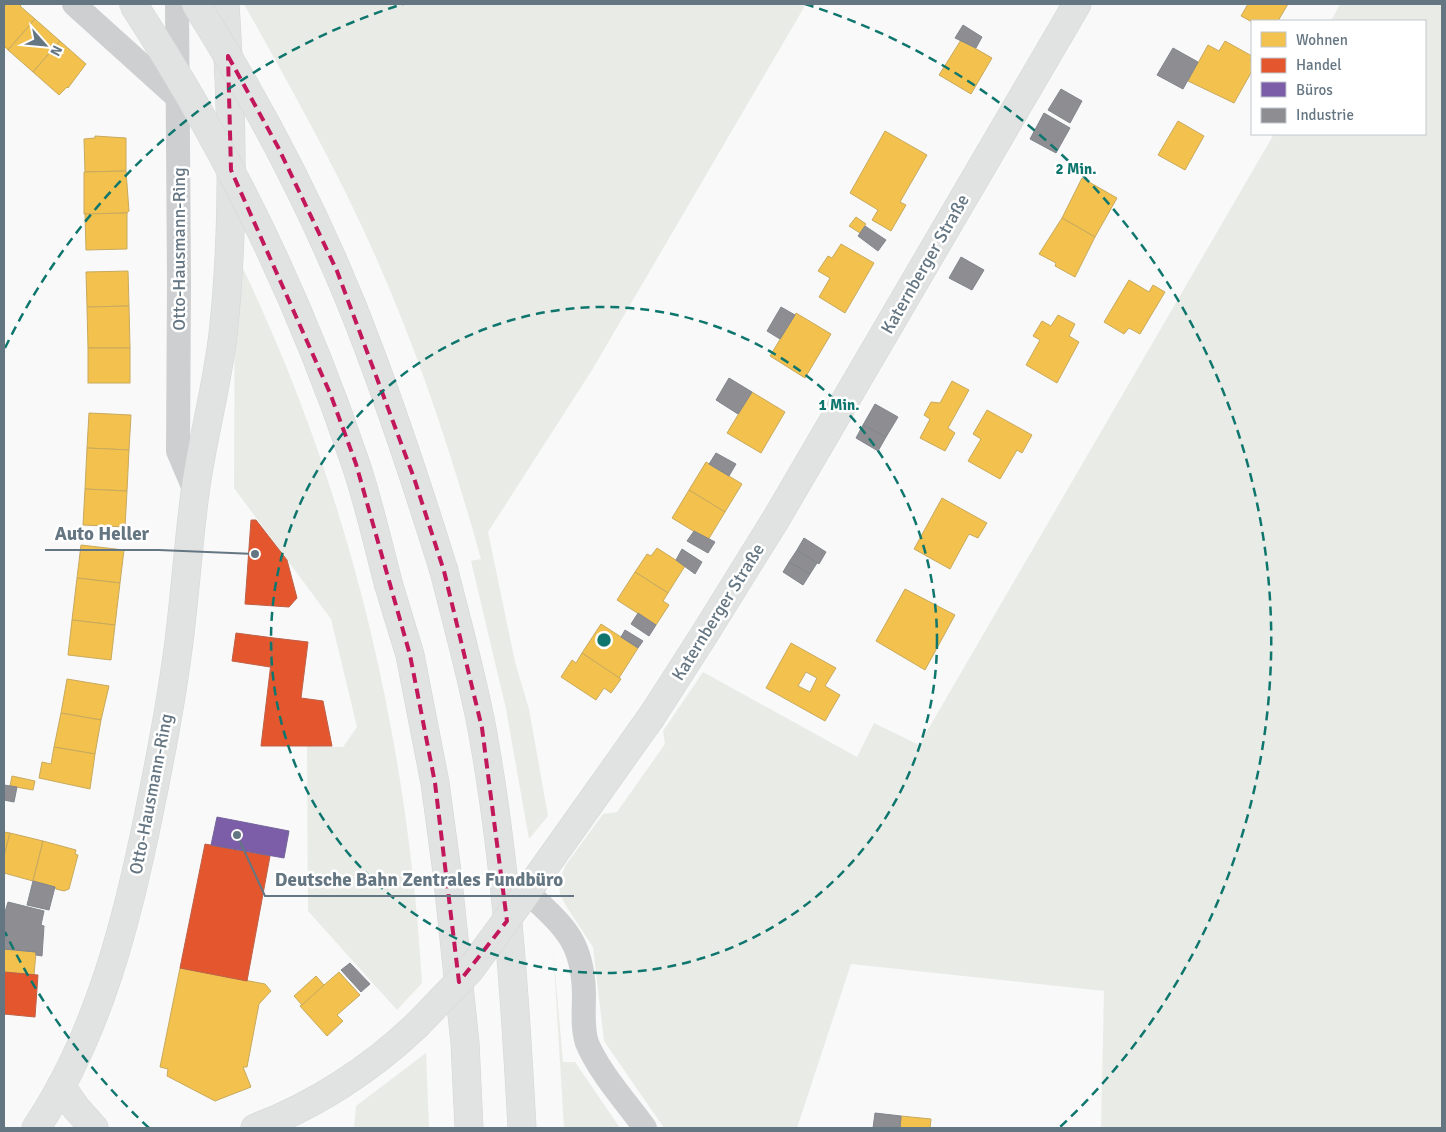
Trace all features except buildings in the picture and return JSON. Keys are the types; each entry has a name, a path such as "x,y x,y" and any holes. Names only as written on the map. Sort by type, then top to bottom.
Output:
{"main road":[{"path":"134,4 195,104 242,191 301,321 356,464 410,655 435,783 447,872 464,1033 469,1128"},
{"path":"196,4 239,74 278,147 337,271 370,351 444,571 482,728 500,857 516,1023 522,1128"},
{"name":"Otto-Hausmann-Ring","path":"61,1086 86,1032 107,975 138,867 160,761 178,648 196,491 217,381 228,283 232,127 225,4"},
{"name":"Katernberger Straße","path":"254,1128 305,1107 397,1044 470,970 528,892 652,716 771,527 1077,4"},
{"path":"36,1128 61,1086 76,1108 94,1128"}],"street":[{"path":"74,4 177,97"},
{"name":"Otto-Hausmann-Ring","path":"177,4 180,282 178,451 196,491"},
{"path":"528,892 570,935 581,965 585,1034 588,1044 597,1061 645,1128"}],"highlighted area":[{"path":"228,56 278,147 337,271 414,478 444,571 482,728 507,921 459,982 435,783 410,655 356,464 330,393 231,170"}],"shaded area":[{"path":"244,4 806,4 592,370 488,532 515,662 529,709 548,816 529,839 506,709 471,561 481,559 435,409 408,335 363,229 314,131"},
{"path":"1340,4 1442,4 1442,1128 1101,1128 1104,991 851,964 797,1128 664,1128 604,1041 593,947 560,894 559,883 565,866 603,814 617,812 665,744 663,731 703,672 857,757 874,723 919,745 1273,135 1426,135 1426,20 1332,20"},
{"path":"235,252 275,338 309,427 339,517 365,608 386,701 402,794 414,888 422,983 397,1010 308,911 307,746 343,747 357,727 331,619 234,488"},
{"path":"553,948 563,1062 575,1062 620,1128 564,1128"},
{"path":"426,1053 429,1128 354,1128 356,1106"}],"place":[{"name":"Auto Heller","path":"255,554"},
{"name":"Deutsche Bahn Zentrales Fundbüro","path":"237,835"}]}
